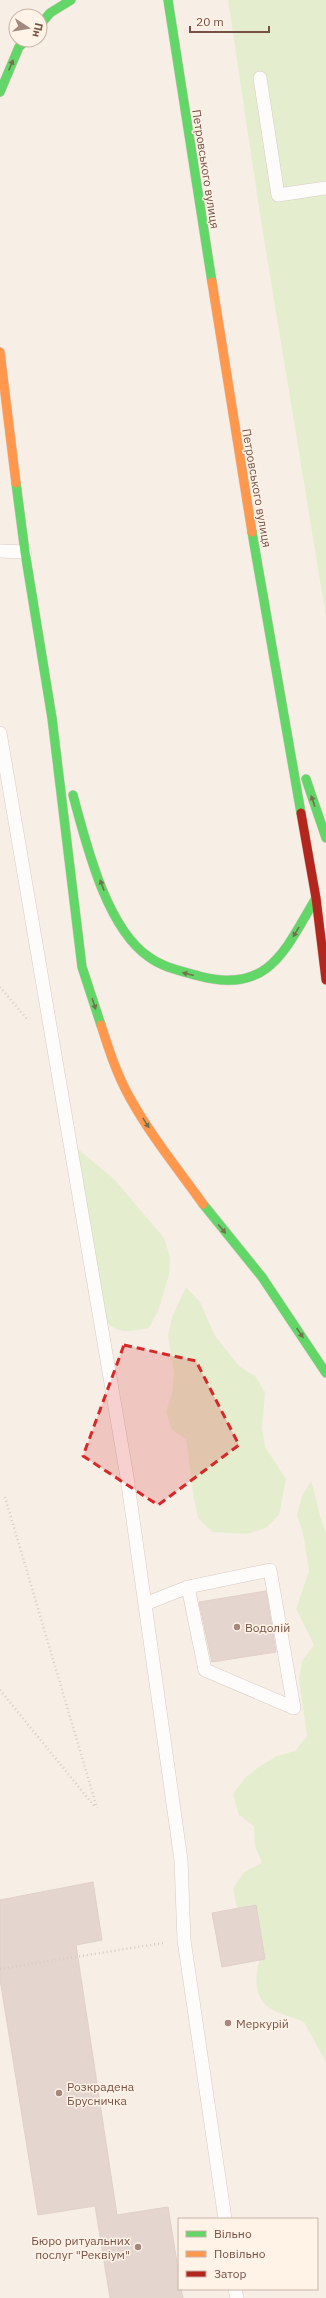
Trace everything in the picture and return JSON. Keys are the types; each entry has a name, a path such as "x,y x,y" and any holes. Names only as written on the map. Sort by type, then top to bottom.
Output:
{"main road":[{"path":"48,15 71,0"},
{"name":"Петровського вулиця","path":"168,0 238,453 316,898 326,980"},
{"path":"0,92 19,48"},
{"path":"0,352 25,552 52,718 82,967 110,1054 130,1098 156,1139 213,1218 262,1277 326,1373"},
{"path":"284,716 326,838"},
{"path":"52,718 86,844 118,924 144,954 175,970 218,981 242,981 267,970 289,942 316,898"}],"lane":[{"path":"260,78 278,195 326,188"},
{"path":"0,551 25,552"},
{"path":"0,732 127,1477 181,1860 184,1940 225,2218"},
{"path":"145,1604 188,1587 270,1570 294,1708 206,1670 188,1587"}],"path":[{"path":"0,1690 97,1808 5,1496"},
{"path":"0,1969 184,1940"}],"highlighted area":[{"path":"124,1345 196,1361 239,1445 158,1505 83,1456"}],"green space":[{"path":"228,0 326,0 326,617 261,221"},
{"path":"72,1144 115,1180 164,1238 170,1257 169,1275 158,1311 149,1328 133,1331 116,1329 98,1315"},
{"path":"186,1287 200,1302 215,1336 239,1366 255,1376 265,1392 262,1428 265,1447 286,1479 279,1515 266,1528 248,1534 212,1532 198,1518 186,1439 172,1430 166,1412 172,1393 174,1374 168,1336 172,1317"},
{"path":"311,1481 326,1532 326,2062 304,2022 271,2009 265,2005 261,1999 257,1986 257,1972 260,1958 241,1925 233,1889 244,1872 262,1863 255,1846 254,1826 239,1815 233,1794 245,1778 260,1766 277,1756 295,1751 307,1736 299,1679 302,1661 314,1645 296,1609 309,1571 303,1533 297,1515 302,1496"}],"building":[{"name":"Водолій","path":"266,1591 276,1652 212,1662 199,1602"},
{"path":"93,1882 102,1940 76,1945 117,2215 168,2207 178,2269 178,2290 181,2290 183,2298 110,2298 95,2206 38,2215 0,1979 0,1900"},
{"path":"256,1905 265,1959 222,1967 212,1913"}],"traffic: fast":[{"path":"48,15 71,0"},
{"path":"168,0 212,282"},
{"path":"0,92 19,48"},
{"path":"16,483 25,552 52,718 82,967 101,1025"},
{"path":"252,532 301,813"},
{"path":"306,779 326,838"},
{"path":"73,795 91,860 109,906 134,944 149,957 167,967 199,976 223,980 242,979 259,973 272,964 284,951 316,898"},
{"path":"203,1204 262,1277 326,1373"}],"traffic: slow":[{"path":"212,282 252,532"},
{"path":"0,352 16,483"},
{"path":"101,1025 117,1071 130,1098 156,1139 203,1204"}],"traffic: jam":[{"path":"301,813 316,898 326,980"}],"place":[{"name":"Водолій","path":"237,1627"},
{"name":"Меркурій","path":"228,2023"},
{"name":"Розкрадена Брусничка","path":"59,2093"},
{"name":"Бюро ритуальних послуг \"Реквіум\"","path":"138,2247"}]}
